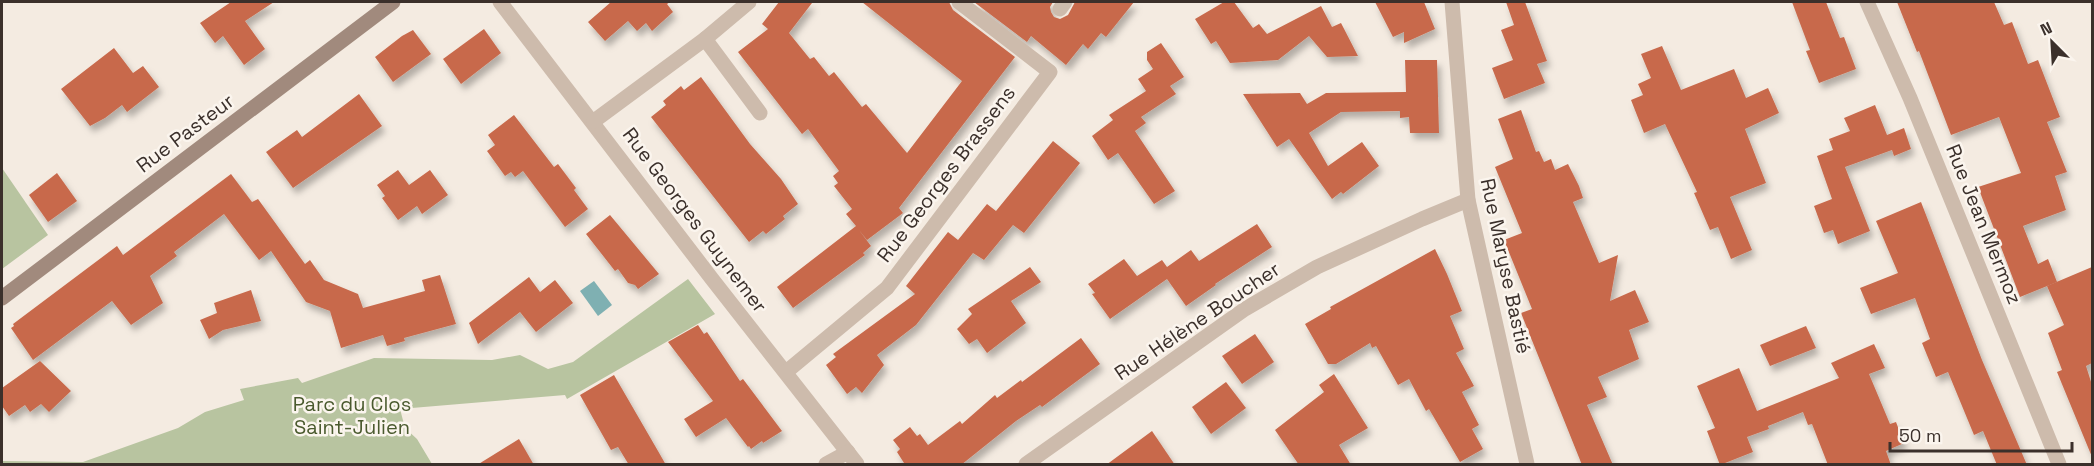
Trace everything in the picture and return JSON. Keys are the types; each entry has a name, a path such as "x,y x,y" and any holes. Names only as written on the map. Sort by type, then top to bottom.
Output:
{"street":[{"name":"Rue Pasteur","path":"2,298 393,2"},
{"name":"Rue Georges Guynemer","path":"500,2 594,121 712,279 853,458"},
{"path":"594,121 705,39 749,2"},
{"name":"Rue Georges Brassens","path":"786,372 887,288 1050,72 959,2"},
{"name":"Rue Maryse Bastié","path":"1452,2 1468,200 1527,465"},
{"name":"Rue Jean Mermoz","path":"1867,2 1910,98 2059,465"},
{"path":"705,39 760,113"},
{"name":"Rue Hélène Boucher","path":"1026,465 1245,309 1317,267 1468,200"},
{"path":"826,465 853,458"}],"green space":[{"path":"2,168 48,235 2,269"},
{"name":"Parc du Clos Saint-Julien","path":"688,279 715,314 567,399 565,395 400,409 405,428 417,439 432,464 2,464 2,461 83,462 178,428 205,412 244,400 240,389 298,378 302,383 374,358 492,360 520,355 548,369 573,362"}],"water":[{"path":"594,281 612,305 598,316 580,291"}],"building":[{"path":"231,2 274,2 245,21 265,49 244,65 223,36 215,43 200,23"},
{"path":"611,2 670,2 667,4 673,12 652,31 646,23 637,31 628,21 605,41 588,22"},
{"path":"779,2 812,3 789,33 810,59 814,57 829,76 834,72 862,107 866,104 907,153 962,81 862,2 949,2 953,10 1015,57 899,208 903,213 867,240 859,230 871,246 863,253 865,255 793,308 777,287 856,226 846,214 852,209 834,186 838,183 833,176 839,171 808,129 802,134 738,52 768,29 762,24"},
{"path":"974,2 1053,2 1050,7 1051,12 1054,17 1060,19 1068,15 1075,2 1134,2 1106,37 1101,33 1088,49 1083,44 1066,65 1031,36 1027,42"},
{"path":"1224,2 1234,2 1253,28 1259,24 1267,34 1321,6 1332,27 1341,23 1358,56 1327,57 1309,36 1278,60 1230,63 1216,41 1211,44 1195,19"},
{"path":"1375,2 1424,2 1435,29 1404,43 1404,32 1393,37"},
{"path":"1506,2 1525,2 1547,61 1537,64 1545,83 1504,99 1492,68 1513,60 1501,30 1514,25"},
{"path":"1792,2 1826,2 1840,38 1844,37 1856,69 1819,83 1806,51 1810,50"},
{"path":"1897,2 1994,2 2004,25 2012,22 2028,64 2038,60 2060,117 2047,122 2067,172 2055,176 2066,210 2023,226 2038,264 2048,259 2057,282 2020,297 1978,187 2021,173 1999,117 1951,135 1919,51 1917,52"},
{"path":"484,29 501,53 461,84 443,59"},
{"path":"413,30 431,54 393,82 375,57"},
{"path":"1161,43 1184,77 1170,86 1176,94 1141,117 1146,123 1135,131 1175,191 1154,204 1118,153 1108,160 1092,136 1113,120 1109,115 1146,91 1138,79 1153,69 1147,60 1147,52"},
{"path":"1662,46 1681,90 1734,69 1746,98 1768,88 1779,113 1745,129 1766,183 1730,197 1752,250 1731,259 1718,227 1710,230 1694,193 1697,192 1665,124 1644,133 1631,100 1643,95 1638,84 1651,78 1641,54"},
{"path":"114,48 133,73 143,66 159,87 127,112 122,105 90,126 61,89"},
{"path":"1405,60 1437,60 1439,133 1410,133 1409,117 1400,118 1400,111 1341,112 1309,133 1328,166 1362,142 1379,166 1343,194 1341,192 1332,199 1289,139 1277,147 1243,94 1300,93 1307,104 1326,93 1406,92"},
{"path":"701,77 798,204 783,216 785,219 766,234 763,231 749,242 651,117 666,105 663,101 681,86 684,90"},
{"path":"359,94 382,126 293,188 266,152 297,130 302,137"},
{"path":"1875,105 1887,135 1904,128 1911,149 1894,156 1892,150 1845,167 1870,231 1838,244 1833,230 1824,233 1814,206 1832,199 1817,156 1833,150 1829,139 1850,131 1844,118"},
{"path":"1521,110 1536,152 1539,151 1544,162 1551,159 1555,170 1568,164 1583,198 1573,202 1599,263 1618,255 1610,301 1635,290 1649,322 1629,330 1639,359 1598,377 1607,397 1587,405 1613,465 1582,465 1521,313 1532,309 1504,240 1522,233 1495,167 1513,159 1498,119"},
{"path":"514,115 554,167 558,164 588,209 565,227 523,171 515,177 511,172 505,176 487,151 495,145 488,135"},
{"path":"1053,141 1080,163 1024,233 1013,225 984,260 973,253 916,325 877,355 884,365 862,393 856,387 847,394 826,365 836,357 833,354 915,294 906,286 948,232 958,240 987,204 996,211"},
{"path":"398,170 409,185 430,170 448,195 422,214 417,206 398,220 382,198 385,196 377,185"},
{"path":"57,173 77,201 48,222 29,195"},
{"path":"231,174 252,202 258,199 305,264 310,260 324,280 358,294 363,308 425,291 422,280 440,275 456,324 404,338 405,341 387,346 383,335 341,348 330,311 306,302 271,251 259,260 224,214 174,252 177,256 150,276 163,303 131,325 112,301 33,360 11,328 13,324 117,246 123,255"},
{"path":"1921,202 1982,360 2027,465 1997,465 1983,431 1974,435 1948,372 1936,377 1922,343 1930,339 1915,298 1871,314 1860,288 1898,273 1876,221"},
{"path":"610,215 659,274 638,289 635,285 628,283 618,269 615,271 586,234"},
{"path":"1257,224 1272,247 1186,306 1167,279 1110,319 1092,294 1095,293 1088,284 1124,259 1137,276 1162,260 1167,267 1191,250 1199,261"},
{"path":"1435,249 1462,311 1450,316 1464,349 1456,353 1474,386 1462,392 1479,425 1472,429 1483,449 1460,462 1429,409 1426,411 1409,379 1398,385 1376,346 1372,348 1370,343 1336,364 1328,364 1305,324 1331,309 1330,307"},
{"path":"1030,267 1041,282 1011,301 1026,323 987,353 977,339 969,344 957,329 972,314 968,309"},
{"path":"2092,267 2092,363 2086,366 2092,385 2092,457 2057,372 2062,370 2048,333 2064,325 2047,286"},
{"path":"529,277 540,292 555,280 573,303 536,332 520,312 478,344 469,323"},
{"path":"251,290 261,321 223,330 209,339 200,320 217,313 214,303"},
{"path":"698,325 704,334 707,332 740,381 743,379 782,431 751,449 726,418 696,437 684,419 713,401 668,342"},
{"path":"1806,326 1816,348 1770,366 1760,345"},
{"path":"1255,334 1274,362 1242,384 1222,356"},
{"path":"1081,338 1100,364 1042,407 1040,405 1016,421 961,465 902,465 904,463 897,452 900,449 893,440 910,427 917,436 920,434 928,445 960,421 962,424 995,395 997,398 1021,380 1022,382"},
{"path":"1874,344 1885,368 1869,374 1890,424 1896,422 1904,443 1886,451 1891,465 1828,465 1812,424 1808,425 1803,412 1747,437 1753,452 1720,465 1707,431 1715,428 1697,386 1739,368 1757,411 1839,378 1831,363"},
{"path":"40,361 71,391 49,412 41,404 30,412 25,405 9,416 2,406 2,388"},
{"path":"1334,374 1368,428 1339,445 1351,465 1299,465 1275,430 1324,392 1319,385"},
{"path":"614,375 666,465 629,465 618,447 611,450 580,395"},
{"path":"1226,382 1246,408 1211,434 1192,407"},
{"path":"1152,431 1175,465 1106,465"},
{"path":"519,439 534,465 477,465"}]}
